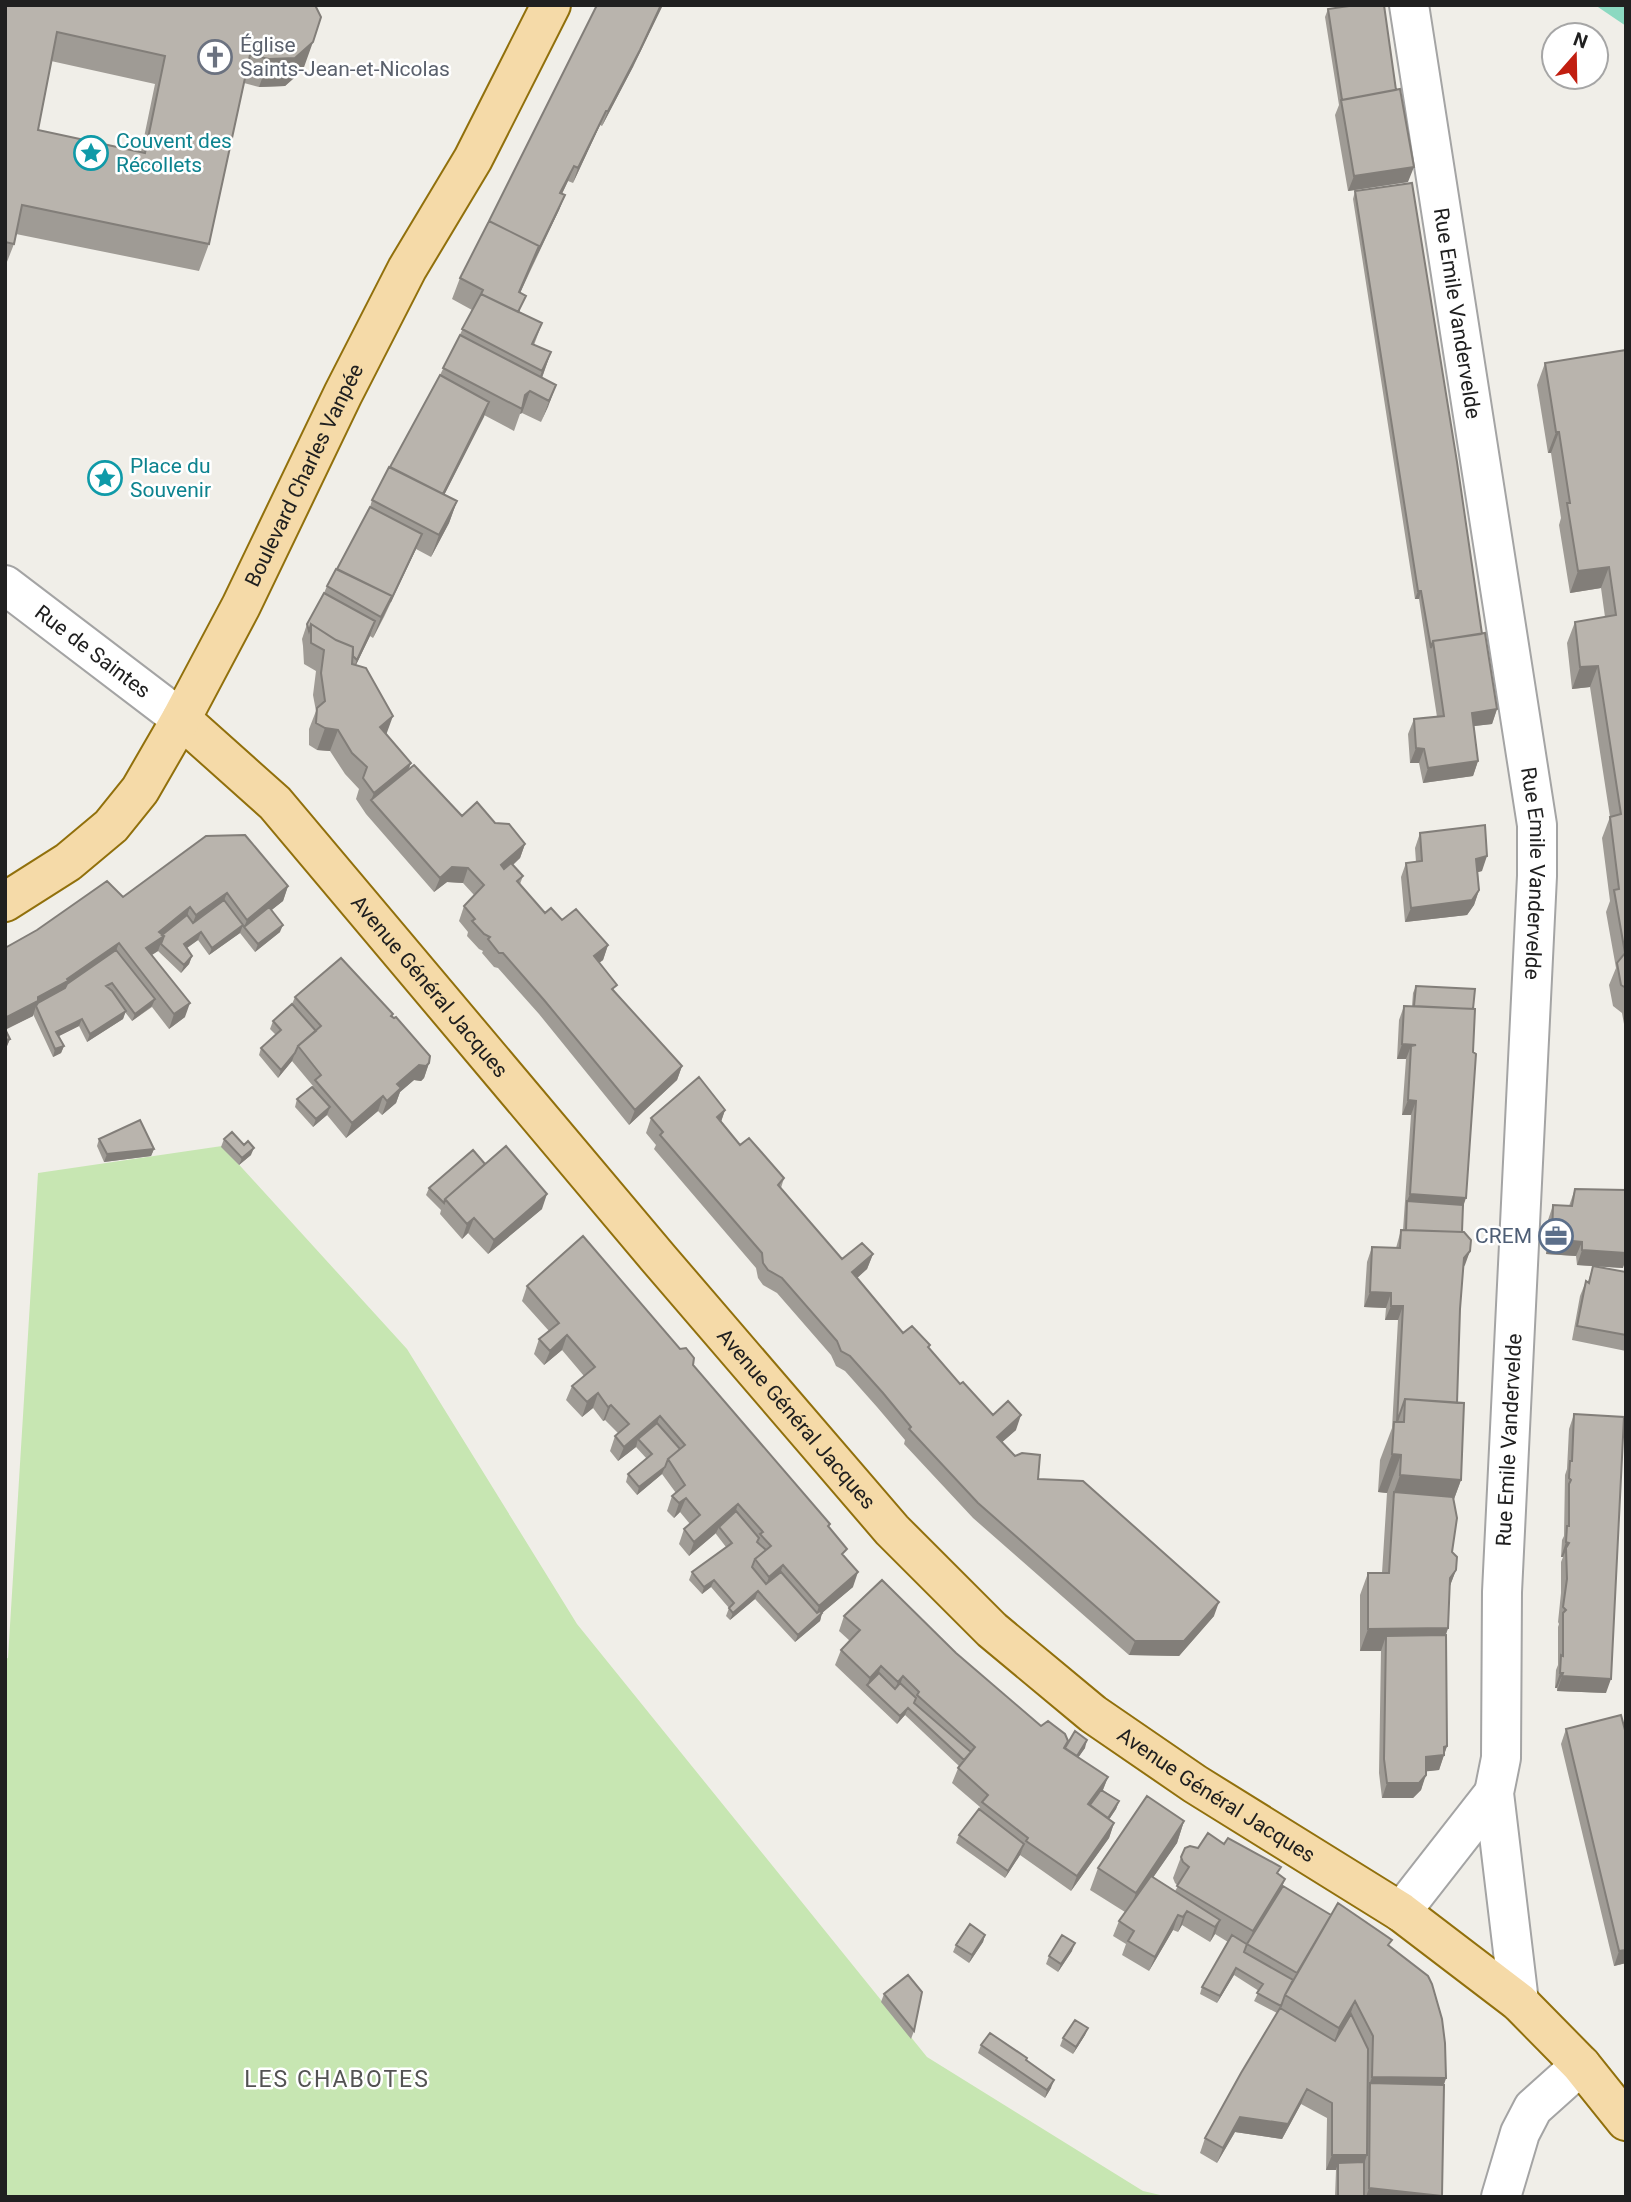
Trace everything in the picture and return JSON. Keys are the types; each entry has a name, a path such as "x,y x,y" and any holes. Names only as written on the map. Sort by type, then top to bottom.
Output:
{"main road":[{"name":"Boulevard Charles Vanpée","path":"5,902 68,862 111,826 139,790 181,719 241,606 343,394 407,269 473,159 551,5"},
{"name":"Avenue Général Jacques","path":"181,719 275,803 883,1520 992,1630 1093,1714 1184,1776 1401,1912 1519,2002 1581,2065 1626,2121"}],"street":[{"name":"Rue Emile Vandervelde","path":"1409,5 1536,825 1537,876 1502,1592 1501,1758 1494,1793 1519,2002"},
{"name":"Rue de Saintes","path":"5,586 181,719"},
{"name":"Rue Emile Vandervelde","path":"1401,1912 1494,1793"},
{"path":"1501,2197 1520,2133 1533,2108 1581,2065"}],"green space":[{"path":"1595,5 1626,5 1626,26"},
{"path":"222,1146 407,1349 577,1624 927,2057 1143,2191 1169,2197 5,2197 5,1659 8,1658 38,1173"}],"building":[{"path":"5,5 315,5 321,17 313,42 295,58 269,59 250,55 209,244 22,205 14,244 5,242","holes":["57,32 165,56 145,153 38,130"]},
{"path":"597,5 661,5 578,168 574,166 560,193 565,195 537,253 539,246 489,221"},
{"path":"1384,5 1396,90 1342,100 1328,9"},
{"path":"1400,89 1414,167 1354,176 1341,100"},
{"path":"1412,183 1482,634 1433,641 1431,648 1421,591 1418,591 1355,191"},
{"path":"489,221 539,246 519,292 526,296 518,312 481,294 483,290 460,278"},
{"path":"481,294 542,323 532,344 551,352 542,371 462,329"},
{"path":"460,335 556,385 549,401 530,391 525,395 522,409 443,368"},
{"path":"1626,350 1626,988 1621,985 1617,963 1625,953 1614,890 1619,889 1610,817 1621,814 1598,666 1580,667 1575,622 1616,615 1609,567 1578,571 1559,432 1556,432 1545,363"},
{"path":"440,375 489,402 443,494 390,467"},
{"path":"389,467 457,501 439,535 372,500"},
{"path":"370,507 422,534 390,602 392,596 337,569"},
{"path":"336,569 392,596 381,617 327,586"},
{"path":"324,593 375,621 357,660 353,656 353,647 311,624 309,631 307,624"},
{"path":"311,624 353,647 352,664 366,668 393,716 380,727 411,763 374,793 363,778 367,767 352,753 338,730 316,723 317,708 325,701 321,673 324,650 311,643"},
{"path":"1485,633 1497,709 1472,713 1478,761 1428,768 1424,749 1416,748 1414,719 1444,716 1433,641"},
{"path":"414,765 462,816 477,802 495,823 509,824 525,844 501,865 504,869 511,863 523,876 517,881 545,913 551,908 562,920 576,909 608,945 594,956 617,985 612,989 682,1066 635,1110 544,1000 503,953 499,953 488,939 490,937 472,921 475,919 464,906 484,885 468,868 452,867 440,878 371,800"},
{"path":"1485,825 1487,856 1476,859 1479,890 1472,900 1411,908 1406,863 1422,861 1420,833"},
{"path":"245,835 288,886 247,920 227,893 196,915 190,907 159,932 164,936 146,948 190,1003 174,1014 119,943 67,979 68,981 38,997 38,1001 7,1017 5,1015 5,948 37,930 107,881 123,897 206,836"},
{"path":"224,900 243,925 212,948 201,932 184,944 192,956 184,965 161,944 162,935 187,915 193,923"},
{"path":"269,907 283,925 258,944 244,927"},
{"path":"116,950 155,999 135,1014 112,983 106,986 126,1011 90,1034 82,1019 56,1032 64,1046 55,1049 36,1006"},
{"path":"341,958 430,1056 426,1066 419,1065 397,1084 401,1088 387,1101 383,1096 352,1123 315,1080 321,1075 298,1046 321,1026 295,997"},
{"path":"1416,986 1475,989 1473,1009 1414,1006"},
{"path":"292,1004 316,1031 298,1046 281,1070 261,1048 281,1030 273,1021"},
{"path":"1404,1006 1475,1009 1473,1052 1476,1054 1466,1198 1410,1194 1416,1101 1408,1100 1411,1046 1416,1045 1402,1044"},
{"path":"699,1077 725,1110 717,1117 740,1145 749,1138 784,1178 778,1185 842,1259 862,1243 873,1254 852,1272 903,1333 912,1326 960,1384 963,1382 993,1415 1008,1401 1021,1415 997,1437 1015,1456 1022,1453 1040,1455 1038,1479 1083,1481 1219,1602 1184,1641 1135,1641 978,1503 909,1429 911,1427 850,1356 841,1351 837,1341 782,1278 768,1270 763,1263 762,1253 660,1135 663,1132 651,1118"},
{"path":"312,1087 330,1107 316,1119 297,1099"},
{"path":"140,1120 154,1149 107,1154 99,1139"},
{"path":"232,1132 244,1145 248,1141 254,1148 242,1158 224,1139"},
{"path":"506,1146 547,1194 494,1240 474,1218 467,1224 445,1199"},
{"path":"473,1150 485,1164 445,1199 444,1203 429,1188"},
{"path":"1575,1189 1626,1190 1626,1253 1582,1250 1582,1242 1552,1239 1553,1205 1572,1206"},
{"path":"1407,1201 1463,1205 1462,1232 1406,1230"},
{"path":"1401,1230 1464,1232 1471,1240 1470,1251 1464,1258 1457,1403 1405,1399 1397,1422 1403,1306 1391,1306 1391,1293 1370,1292 1372,1247 1400,1248"},
{"path":"583,1236 680,1349 686,1348 694,1358 693,1365 830,1524 828,1526 847,1549 842,1554 858,1572 819,1606 783,1565 769,1577 755,1559 771,1546 760,1534 763,1532 738,1504 694,1542 684,1529 700,1515 686,1498 679,1503 672,1496 685,1485 668,1459 685,1445 660,1416 624,1447 615,1436 629,1424 611,1405 608,1407 598,1393 587,1402 572,1386 595,1367 567,1335 550,1351 539,1339 559,1323 527,1286"},
{"path":"1593,1266 1626,1272 1626,1335 1577,1326 1586,1281 1589,1283"},
{"path":"1405,1399 1464,1403 1461,1480 1400,1475 1401,1455 1392,1454 1394,1422 1404,1422"},
{"path":"1574,1414 1624,1417 1611,1679 1562,1676 1563,1673 1560,1673 1561,1655 1563,1656 1563,1613 1566,1610 1563,1607 1567,1579 1566,1548 1569,1543 1566,1542"},
{"path":"657,1423 680,1449 668,1459 665,1467 639,1487 628,1474 652,1454 638,1439"},
{"path":"1394,1492 1453,1497 1457,1518 1452,1552 1457,1557 1456,1570 1450,1578 1448,1628 1368,1629 1368,1573 1389,1573"},
{"path":"736,1511 759,1538 757,1542 766,1550 755,1559 752,1567 766,1584 781,1572 817,1613 822,1613 798,1635 758,1591 733,1613 729,1608 734,1603 714,1580 704,1587 692,1572 732,1543 719,1527"},
{"path":"882,1580 956,1653 1041,1726 1048,1721 1065,1734 1068,1741 1064,1748 1108,1777 1088,1804 1114,1823 1077,1876 1026,1841 1028,1838 982,1802 988,1795 958,1768 975,1747 917,1695 919,1692 903,1676 898,1682 881,1666 870,1678 841,1650 860,1630 844,1616"},
{"path":"1446,1635 1447,1746 1444,1747 1444,1755 1426,1757 1426,1775 1419,1783 1387,1783 1384,1759 1386,1636"},
{"path":"879,1673 895,1689 900,1683 916,1698 914,1703 971,1752 964,1760 908,1708 900,1716 867,1685"},
{"path":"1621,1715 1626,1734 1626,1950 1619,1951 1566,1729"},
{"path":"1075,1731 1087,1740 1077,1756 1065,1748"},
{"path":"1101,1790 1119,1801 1108,1818 1090,1805"},
{"path":"1147,1796 1184,1821 1136,1893 1098,1868"},
{"path":"979,1809 1024,1844 1008,1871 959,1835"},
{"path":"1208,1833 1224,1844 1228,1838 1281,1867 1277,1873 1285,1879 1253,1931 1177,1886 1189,1867 1181,1857 1185,1848 1198,1848"},
{"path":"1151,1876 1220,1920 1215,1927 1187,1911 1183,1917 1178,1915 1155,1957 1128,1941 1134,1931 1119,1921"},
{"path":"1283,1886 1331,1915 1297,1973 1247,1944"},
{"path":"1338,1903 1392,1940 1388,1945 1428,1976 1442,2019 1446,2078 1372,2077 1373,2036 1355,2001 1339,2028 1285,1995"},
{"path":"970,1924 985,1935 972,1955 956,1945"},
{"path":"1062,1935 1075,1943 1061,1964 1049,1956"},
{"path":"1232,1935 1247,1944 1244,1952 1293,1980 1281,2006 1257,1993 1263,1984 1236,1968 1220,1996 1202,1987"},
{"path":"908,1975 922,1992 914,2031 884,1994"},
{"path":"1280,2008 1335,2041 1351,2014 1368,2049 1367,2155 1332,2155 1332,2103 1307,2089 1288,2124 1240,2117 1223,2148 1205,2138"},
{"path":"1075,2020 1088,2028 1076,2047 1063,2038"},
{"path":"990,2033 1054,2080 1047,2090 981,2045"},
{"path":"1370,2083 1444,2085 1442,2196 1369,2188"},
{"path":"1364,2162 1364,2197 1338,2197 1338,2163"}],"place":[{"name":"Église Saints-Jean-et-Nicolas","path":"215,57"},
{"name":"Couvent des Récollets","path":"91,153"},
{"name":"Place du Souvenir","path":"105,478"},
{"name":"CREM","path":"1556,1236"}],"district":[{"name":"LES CHABOTES","path":"337,2079"}]}
